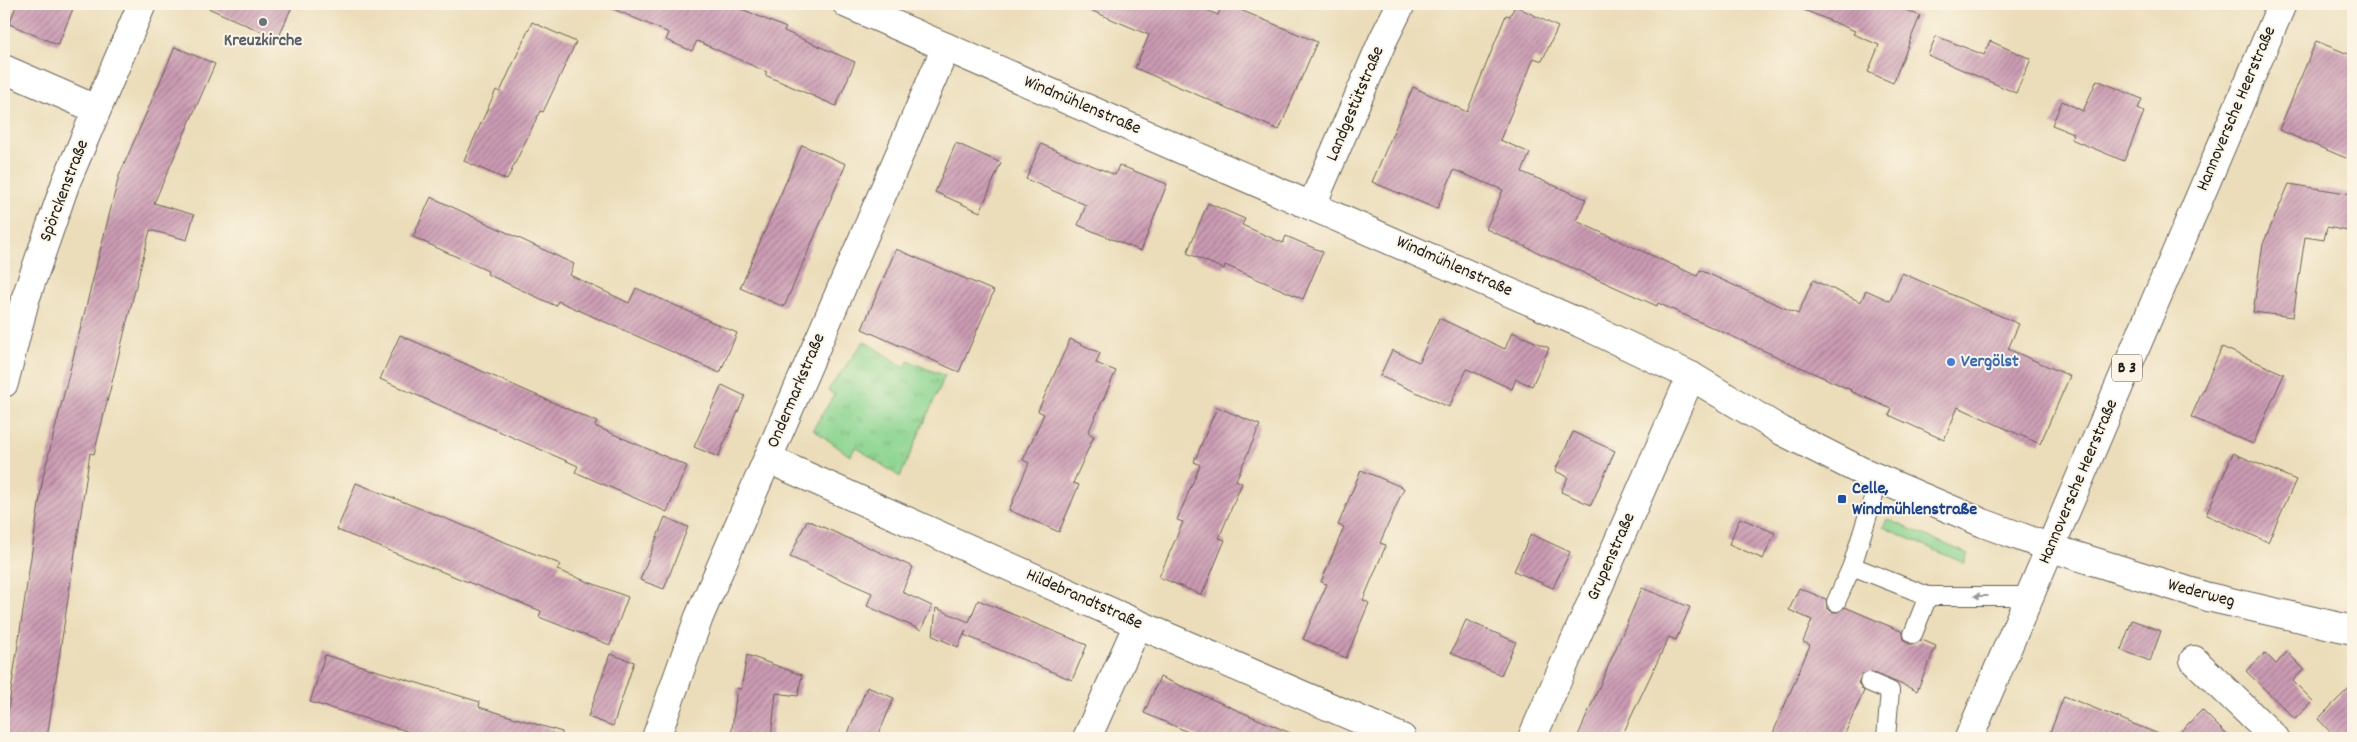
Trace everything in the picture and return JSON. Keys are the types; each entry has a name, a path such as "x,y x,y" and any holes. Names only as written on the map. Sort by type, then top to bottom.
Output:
{"street":[{"name":"Spörckenstraße","path":"4,383 25,300 66,182 142,4"},
{"name":"Windmühlenstraße","path":"848,4 1580,323 1691,376 1782,431 1879,479 2051,548"},
{"name":"Landgestütstraße","path":"1312,205 1383,40 1401,4"},
{"name":"Hannoversche Heerstraße","path":"1969,738 2282,4"},
{"name":"Ondermarkstraße","path":"656,738 699,617 946,48"},
{"path":"4,69 96,109"},
{"name":"Grupenstraße","path":"1532,738 1691,376"},
{"name":"Hildebrandtstraße","path":"768,459 1138,624 1402,738"},
{"name":"Wederweg","path":"2051,548 2208,597 2353,630"},
{"path":"1087,738 1138,624"},
{"path":"2194,660 2276,738"}],"lane":[{"path":"1836,602 1852,566 1879,479"},
{"path":"1852,566 1928,596 2030,596"},
{"path":"1913,634 1928,596"},
{"path":"1869,682 1891,686 1886,738"}],"green space":[{"path":"864,341 905,368 908,361 945,376 900,477 856,447 850,456 813,429 834,395 828,390"},
{"path":"1887,519 1968,554 1964,563 1883,527"}],"building":[{"path":"17,4 75,4 58,45 9,24"},
{"name":"Kreuzkirche","path":"199,4 293,4 278,39"},
{"path":"602,4 730,4 786,28 784,31 855,62 836,106 765,75 767,72 697,41 692,51 666,40 669,33"},
{"path":"1076,4 1193,4 1218,15 1223,4 1226,4 1317,42 1279,130 1135,68 1149,35"},
{"path":"1790,4 1891,4 1920,16 1893,83 1868,72 1879,45 1853,34 1855,31"},
{"path":"1515,6 1558,27 1542,61 1534,58 1500,140 1530,153 1522,172 1586,199 1576,221 1697,276 1700,270 1798,314 1813,280 1861,302 1866,290 1890,301 1902,273 2019,324 2008,349 2070,376 2040,444 1958,407 1944,440 1889,415 1892,409 1851,390 1658,303 1657,306 1486,229 1503,190 1454,170 1437,209 1372,182 1413,87 1467,112 1506,15 1510,16"},
{"path":"532,22 576,42 543,112 540,111 507,180 464,161 496,90 500,92"},
{"path":"1936,36 1984,55 1990,41 2031,59 2016,93 1928,55"},
{"path":"2316,41 2353,56 2353,161 2279,130"},
{"path":"175,47 215,64 154,203 194,215 187,240 150,230 94,454 90,453 47,738 4,738 43,477 119,176"},
{"path":"2097,80 2142,99 2138,109 2144,112 2124,161 2071,139 2073,133 2052,125 2062,101 2083,111"},
{"path":"956,143 1001,163 980,212 935,192"},
{"path":"1041,144 1115,175 1119,165 1167,184 1141,251 1078,225 1086,205 1026,179"},
{"path":"802,145 846,164 784,307 740,288"},
{"path":"2289,184 2353,194 2353,232 2327,227 2324,240 2305,237 2293,317 2253,312 2263,244"},
{"path":"431,197 574,264 570,275 629,303 636,288 737,333 720,373 558,301 556,306 487,274 488,271 413,237"},
{"path":"1208,203 1245,219 1242,225 1283,243 1286,236 1323,252 1303,299 1225,265 1224,269 1187,253"},
{"path":"896,249 994,291 959,372 862,329"},
{"path":"1439,318 1505,349 1512,332 1549,348 1532,386 1516,379 1512,389 1467,369 1449,407 1380,376 1392,350 1419,362"},
{"path":"400,335 597,422 595,426 687,466 667,512 575,472 578,466 380,379"},
{"path":"1070,339 1100,353 1096,363 1116,371 1088,433 1094,436 1073,483 1079,485 1059,532 1009,510 1029,463 1023,460 1044,414 1038,411"},
{"path":"2222,347 2284,374 2253,444 2191,417"},
{"path":"722,385 745,396 718,457 694,447"},
{"path":"1217,407 1260,425 1236,480 1242,483 1219,538 1225,540 1202,595 1159,577 1183,522 1177,520 1200,465 1194,462"},
{"path":"1573,432 1615,451 1591,505 1561,492 1568,477 1555,471"},
{"path":"2233,453 2296,480 2268,542 2206,515"},
{"path":"1361,470 1404,488 1380,543 1386,545 1363,600 1369,603 1346,658 1303,639 1327,584 1321,582 1344,527 1338,525"},
{"path":"356,483 560,564 557,570 628,597 610,645 539,617 541,611 337,530"},
{"path":"665,517 688,527 664,589 640,580"},
{"path":"1740,518 1775,533 1763,559 1729,544"},
{"path":"807,520 913,567 902,592 932,606 921,630 867,606 872,593 790,557"},
{"path":"1531,534 1570,552 1553,588 1514,571"},
{"path":"1642,588 1690,607 1676,640 1669,637 1621,738 1577,738"},
{"path":"1799,588 1826,599 1827,608 1832,612 1838,612 1845,607 1903,632 1904,640 1909,644 1915,644 1922,640 1936,646 1917,691 1872,672 1862,674 1858,683 1864,691 1843,738 1771,738 1810,645 1803,642 1812,620 1789,610"},
{"path":"978,600 1087,645 1072,680 964,635 966,630 958,647 933,636 936,608 969,622"},
{"path":"1466,620 1516,642 1501,675 1451,653"},
{"path":"2132,620 2161,631 2150,661 2121,650"},
{"path":"2287,652 2304,669 2293,681 2313,701 2295,719 2246,671 2265,653 2276,664"},
{"path":"610,654 634,662 613,726 588,717"},
{"path":"325,655 480,702 479,707 562,732 562,738 430,738 310,702"},
{"path":"747,655 802,675 798,696 776,693 771,738 731,738 737,688 741,689"},
{"path":"1160,677 1302,738 1202,738 1144,713"},
{"path":"2353,684 2353,738 2336,738 2318,719"},
{"path":"867,687 894,698 877,738 846,738"},
{"path":"2064,696 2166,737 2048,738"},
{"path":"2202,710 2230,738 2174,738"}],"place":[{"name":"Kreuzkirche","path":"263,22"},
{"name":"Vergölst","path":"1951,362"},
{"name":"Celle, Windmühlenstraße","path":"1842,499"}]}
